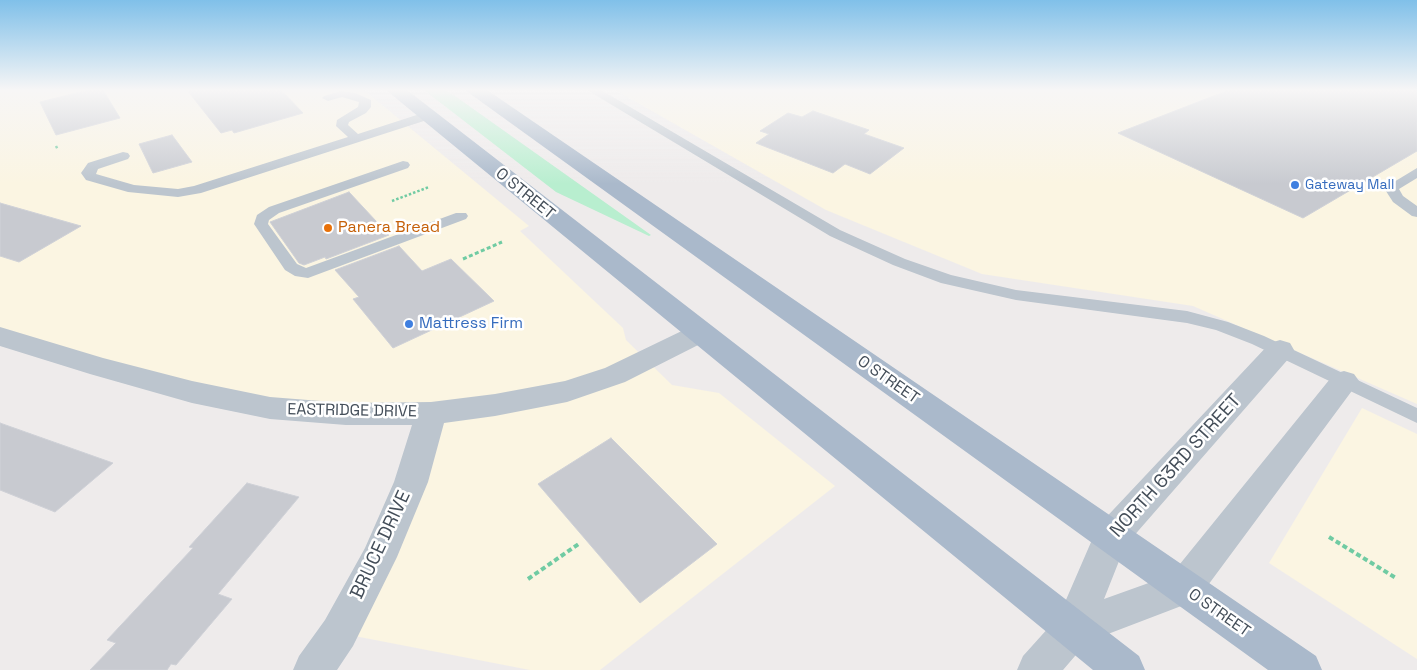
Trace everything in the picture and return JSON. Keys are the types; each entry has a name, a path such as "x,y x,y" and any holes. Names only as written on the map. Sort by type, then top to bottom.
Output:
{"main road":[{"name":"O STREET","path":"433,121 1125,670"},
{"name":"O STREET","path":"519,121 1302,670"}],"street":[{"name":"EASTRIDGE DRIVE","path":"8,345 192,392 270,408 346,414 431,412 495,405 567,390 623,371 700,333"},
{"name":"NORTH 63RD STREET","path":"1073,629 1111,537 1280,350"},
{"path":"1037,670 1073,629 1184,588 1344,381"},
{"name":"BRUCE DRIVE","path":"314,670 339,633 379,557 411,482 431,412"}],"lane":[{"path":"343,121 342,126 356,138"},
{"path":"123,156 93,166 88,173 92,178 133,189 178,193 196,190 409,121"},
{"path":"646,121 836,232 899,262 947,279 1016,295 1187,317 1222,326 1280,350 1417,416"},
{"path":"403,165 274,210 262,218 260,224 291,267 301,273 308,273 461,216"},
{"path":"1414,176 1390,188 1398,200 1417,213"}],"path":[{"path":"56,146 58,150"},
{"path":"392,201 429,187"},
{"path":"462,259 502,242"},
{"path":"1328,537 1396,578"},
{"path":"528,579 580,543"}],"shaded area":[{"path":"0,121 402,121 529,226 520,231 623,328 626,340 672,385 719,393 835,486 600,670 530,670 339,633 431,413 307,412 0,336"},
{"name":"Gateway Mall","path":"670,121 1417,121 1417,404 1193,306 982,274 826,210"},
{"path":"1362,408 1417,434 1417,659 1269,563"}],"green space":[{"path":"464,121 491,121 651,235 649,236 556,192"}],"building":[{"path":"49,121 108,121 56,135"},
{"path":"212,121 274,121 234,133 232,130 221,133"},
{"path":"775,121 843,121 869,130 864,134 904,148 870,174 845,164 833,173 756,143 769,134 760,131"},
{"name":"Gateway Mall","path":"1148,121 1417,121 1417,151 1303,218 1118,133"},
{"path":"172,135 192,162 153,173 139,144"},
{"name":"Panera Bread","path":"349,192 389,235 326,259 325,257 304,265 299,263 270,222"},
{"path":"0,203 81,226 19,262 0,256"},
{"name":"Mattress Firm","path":"399,246 422,271 451,259 494,301 393,348 353,299 359,297 335,270"},
{"path":"0,423 113,463 55,512 0,490"},
{"path":"611,438 717,544 640,603 538,484"},
{"path":"247,483 299,497 218,594 232,599 176,665 171,664 167,670 90,670 116,643 107,640 193,548 189,547"}],"place":[{"name":"Gateway Mall","path":"1295,185"},
{"name":"Panera Bread","path":"328,228"},
{"name":"Mattress Firm","path":"409,324"}]}
